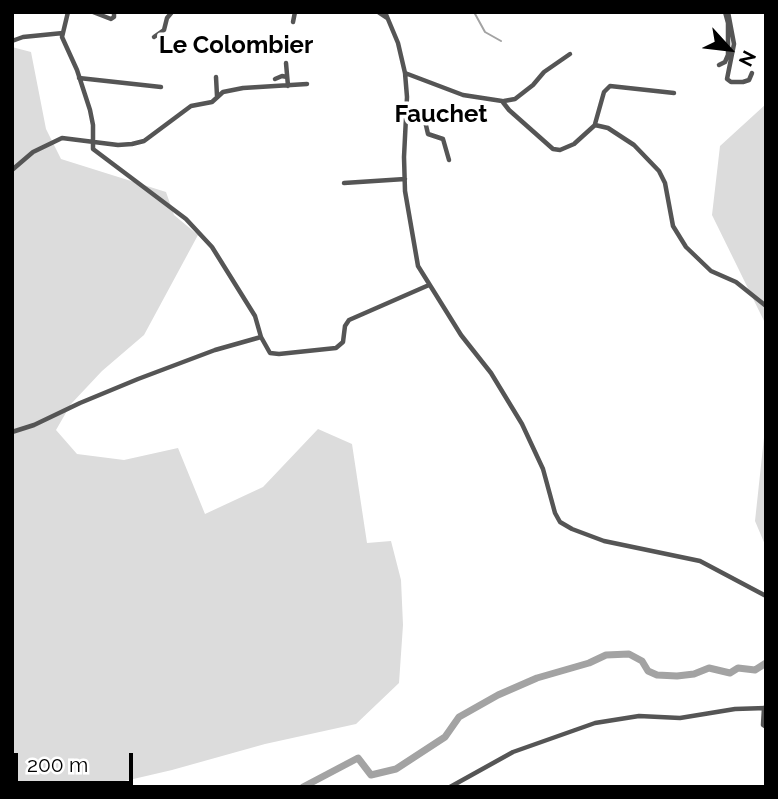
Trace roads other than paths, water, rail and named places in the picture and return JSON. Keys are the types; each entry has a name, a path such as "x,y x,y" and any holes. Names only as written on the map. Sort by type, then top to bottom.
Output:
{"street":[{"path":"68,12 62,33 93,122 92,142 96,152 165,201 204,237 217,253 249,306 259,324 261,337 268,351 275,354 336,348 342,342 348,320 429,285"},
{"path":"93,12 110,19 114,17 114,12"},
{"path":"154,37 164,30 167,18 172,12"},
{"path":"293,22 295,12"},
{"path":"378,12 388,19"},
{"path":"385,12 398,43 405,73 405,179 417,262 461,335 491,373 522,424 542,469 560,522 618,545 700,561 766,596"},
{"path":"719,65 725,62 728,55 727,12"},
{"path":"727,12 734,44 727,79 731,82 743,82 750,79 752,73"},
{"path":"12,41 23,37 62,33"},
{"path":"405,73 463,95 502,101 515,99 544,72 570,54"},
{"path":"286,63 288,86"},
{"path":"216,76 218,96"},
{"path":"275,79 287,77"},
{"path":"79,78 161,87"},
{"path":"12,170 33,152 62,138 121,145 144,141 191,106 212,102 223,92 307,83"},
{"path":"502,101 552,149 560,149 574,144 595,125 607,87 674,93"},
{"path":"407,114 422,116 428,134 443,139 449,160"},
{"path":"595,125 605,126 628,141 657,169 665,183 673,226 686,247 711,271 736,282 766,306"},
{"path":"344,183 405,179"},
{"path":"12,432 138,379 215,350 261,337"},
{"path":"450,787 513,752 595,723 639,716 680,718 735,709 765,708 766,727"}],"waterway":[{"path":"474,12 485,32 501,41"},
{"path":"303,787 358,758 371,775 396,769 445,737 459,717 498,695 537,678 589,663 606,655 629,654 642,661 648,671 657,675 694,674 709,668 730,673 738,668 755,670 766,663"}],"district":[{"name":"Le Colombier","path":"236,46"},
{"name":"Fauchet","path":"441,115"}]}
